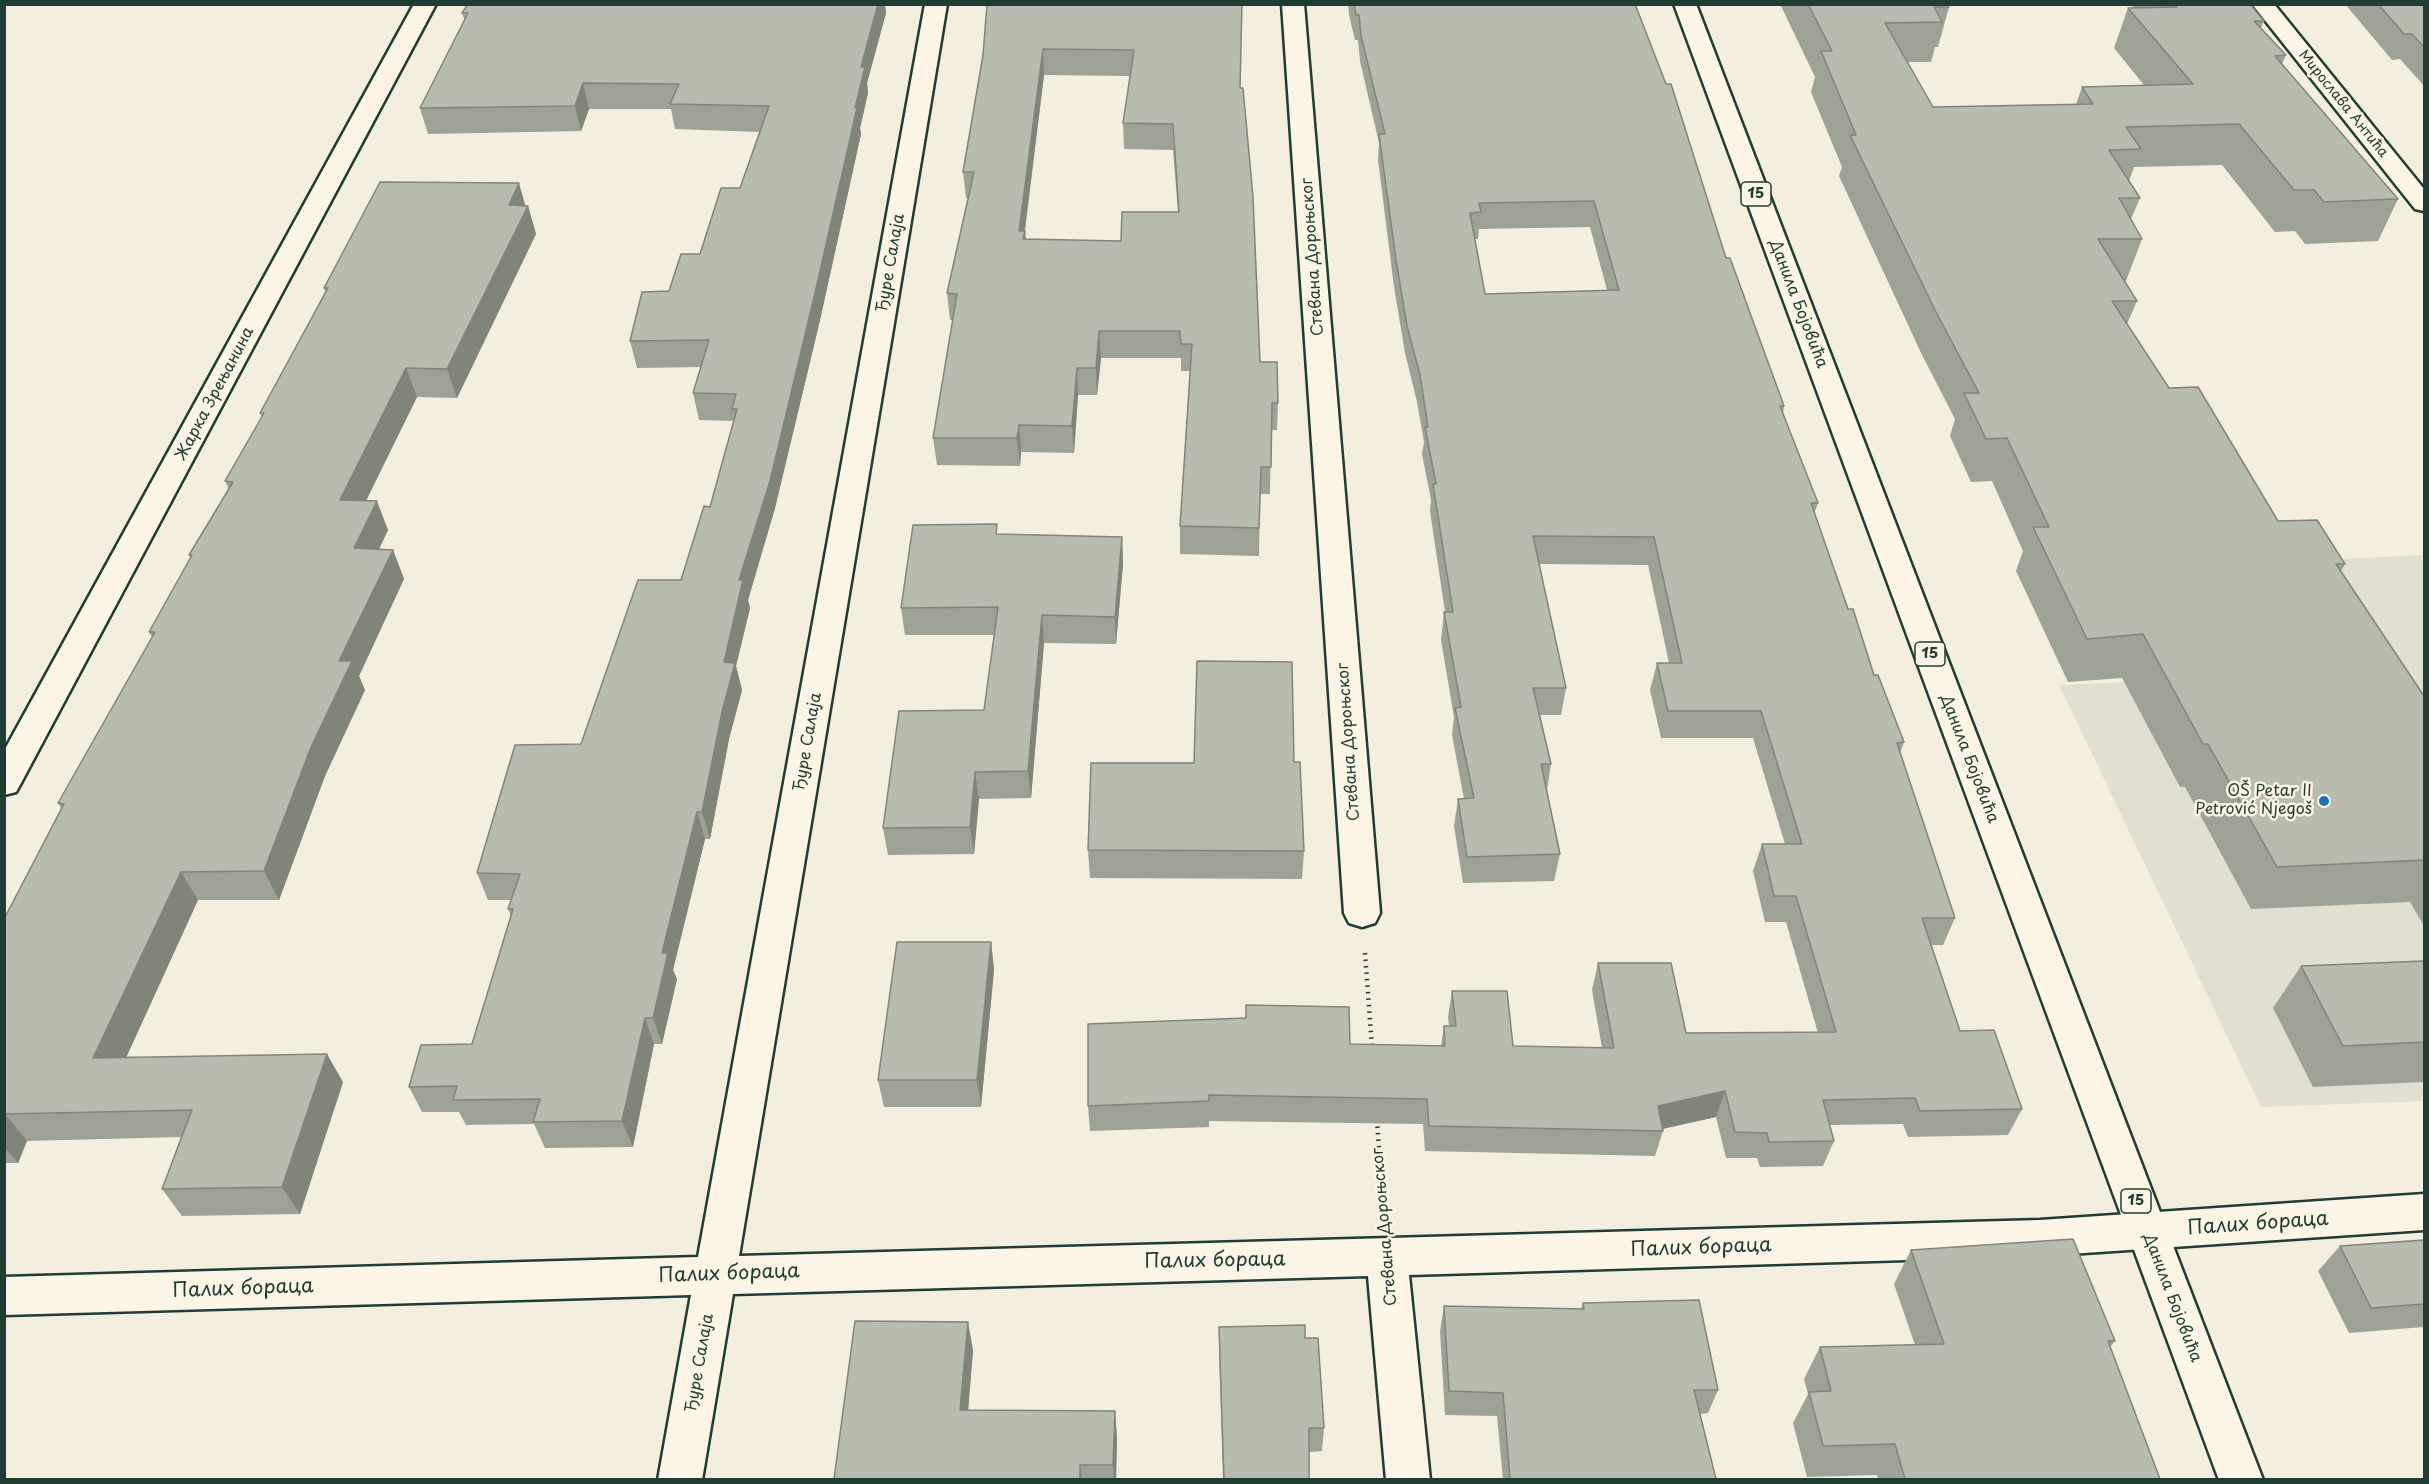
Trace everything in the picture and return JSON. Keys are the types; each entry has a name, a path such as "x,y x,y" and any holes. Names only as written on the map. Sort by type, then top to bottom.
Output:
{"street":[{"name":"Жарка Зрењанина","path":"4,783 425,4"},
{"name":"Ђуре Салаја","path":"680,1479 936,4"},
{"name":"Стевана Дороњског","path":"1293,4 1362,913"},
{"name":"Данила Бојовића","path":"1685,4 2241,1479"},
{"name":"Мирослава Антића","path":"2262,4 2424,204"},
{"name":"Палих бораца","path":"4,1296 2040,1238 2424,1212"},
{"name":"Стевана Дороњског","path":"1387,1257 1408,1479"}],"path":[{"path":"1362,913 1372,1055"},
{"name":"Стевана Дороњског","path":"1377,1114 1387,1257"}],"shaded area":[{"path":"2424,555 2424,1101 2261,1107 2059,685 2366,671 2302,561"}],"building":[{"path":"468,4 878,4 861,67 865,67 855,108 857,108 770,481 739,580 743,580 724,662 735,663 722,712 702,812 697,812 662,953 668,953 653,1018 645,1018 622,1121 533,1122 540,1099 453,1100 457,1086 409,1087 421,1045 472,1044 513,909 508,909 520,874 477,873 515,745 581,744 638,580 681,580 704,506 710,507 737,409 732,409 736,394 693,393 709,340 630,341 642,292 669,291 681,254 700,254 721,188 740,188 769,106 670,104 679,84 583,83 575,106 420,108 468,13 462,13"},
{"path":"987,4 1242,4 1240,88 1243,88 1253,197 1260,362 1277,362 1278,403 1272,403 1271,467 1261,467 1259,528 1180,526 1192,344 1181,344 1180,331 1099,331 1096,368 1077,368 1072,426 1019,425 1017,438 933,438 957,294 947,293 974,172 963,172 983,55","holes":["1043,49 1134,50 1123,123 1173,124 1179,212 1122,212 1121,241 1023,239 1025,231 1019,231"]},
{"path":"1354,4 1635,4 1666,84 1671,84 1726,258 1730,258 1784,406 1780,406 1818,503 1811,503 1848,609 1853,609 1874,675 1878,675 1904,742 1897,743 1955,918 1922,918 1960,1031 1994,1030 2022,1109 1920,1111 1915,1098 1823,1100 1834,1141 1769,1142 1767,1133 1735,1132 1725,1091 1658,1106 1663,1131 1429,1126 1427,1099 1209,1095 1209,1101 1088,1106 1088,1024 1246,1018 1246,1005 1349,1007 1350,1044 1445,1046 1444,1026 1456,1026 1452,991 1507,991 1513,1046 1614,1048 1598,963 1671,963 1686,1033 1836,1032 1796,896 1774,896 1762,844 1802,844 1761,711 1668,711 1657,663 1682,663 1654,537 1533,536 1566,688 1533,688 1551,764 1541,764 1560,854 1467,857 1458,799 1474,798 1455,708 1461,707 1444,612 1453,612 1433,484 1436,484 1425,427 1428,427 1420,375 1407,326 1396,260 1379,134 1385,134 1361,36 1359,15 1356,15","holes":["1594,201 1619,290 1485,294 1470,213 1481,212 1479,203"]},
{"path":"1808,4 1948,4 1949,7 1934,7 1942,22 1885,23 1933,107 2093,104 2082,87 2193,84 2128,8 2177,7 2175,4 2250,4 2264,21 2254,21 2286,55 2275,56 2398,199 2324,202 2314,190 2294,190 2239,124 2126,127 2141,149 2109,150 2140,198 2119,198 2142,239 2098,239 2137,301 2112,301 2169,388 2198,387 2278,521 2317,520 2345,564 2336,564 2424,696 2424,860 2277,867 2208,744 2203,744 2143,634 2087,639 2033,527 2049,527 2007,438 1986,439 1964,393 1979,393 1936,312 1850,135 1856,135 1821,51 1832,51"},
{"path":"2378,4 2424,4 2424,47 2412,34 2404,34"},
{"path":"380,182 519,183 509,205 528,206 447,369 406,368 340,500 377,501 354,548 393,550 339,661 352,661 311,747 264,871 181,872 93,1058 327,1054 282,1187 162,1189 192,1110 4,1115 4,919 64,804 58,803 155,632 149,632 192,555 189,555 233,482 225,481 264,413 260,413 328,288 324,288"},
{"path":"997,524 996,534 1122,537 1115,617 1042,615 1028,771 975,772 970,827 883,828 899,711 984,710 998,607 901,608 913,525"},
{"path":"1197,661 1292,662 1294,762 1300,762 1304,851 1088,850 1091,763 1194,763"},
{"path":"897,942 991,942 977,1080 878,1080"},
{"path":"2424,961 2424,1042 2343,1046 2301,966"},
{"path":"2073,1239 2115,1341 2108,1341 2160,1479 1905,1479 1895,1444 1823,1446 1809,1392 1831,1391 1820,1347 1944,1344 1911,1250"},
{"path":"2424,1240 2424,1304 2371,1308 2340,1246"},
{"path":"1699,1300 1718,1390 1694,1390 1716,1479 1510,1479 1503,1393 1449,1391 1444,1306 1584,1309 1583,1303"},
{"path":"855,1321 968,1322 960,1410 1115,1411 1113,1465 1080,1465 1080,1479 834,1479"},
{"path":"1305,1325 1305,1338 1318,1338 1324,1428 1309,1428 1309,1479 1224,1479 1219,1327"}],"place":[{"name":"OŠ Petar II Petrović Njegoš","path":"2324,801"}]}
